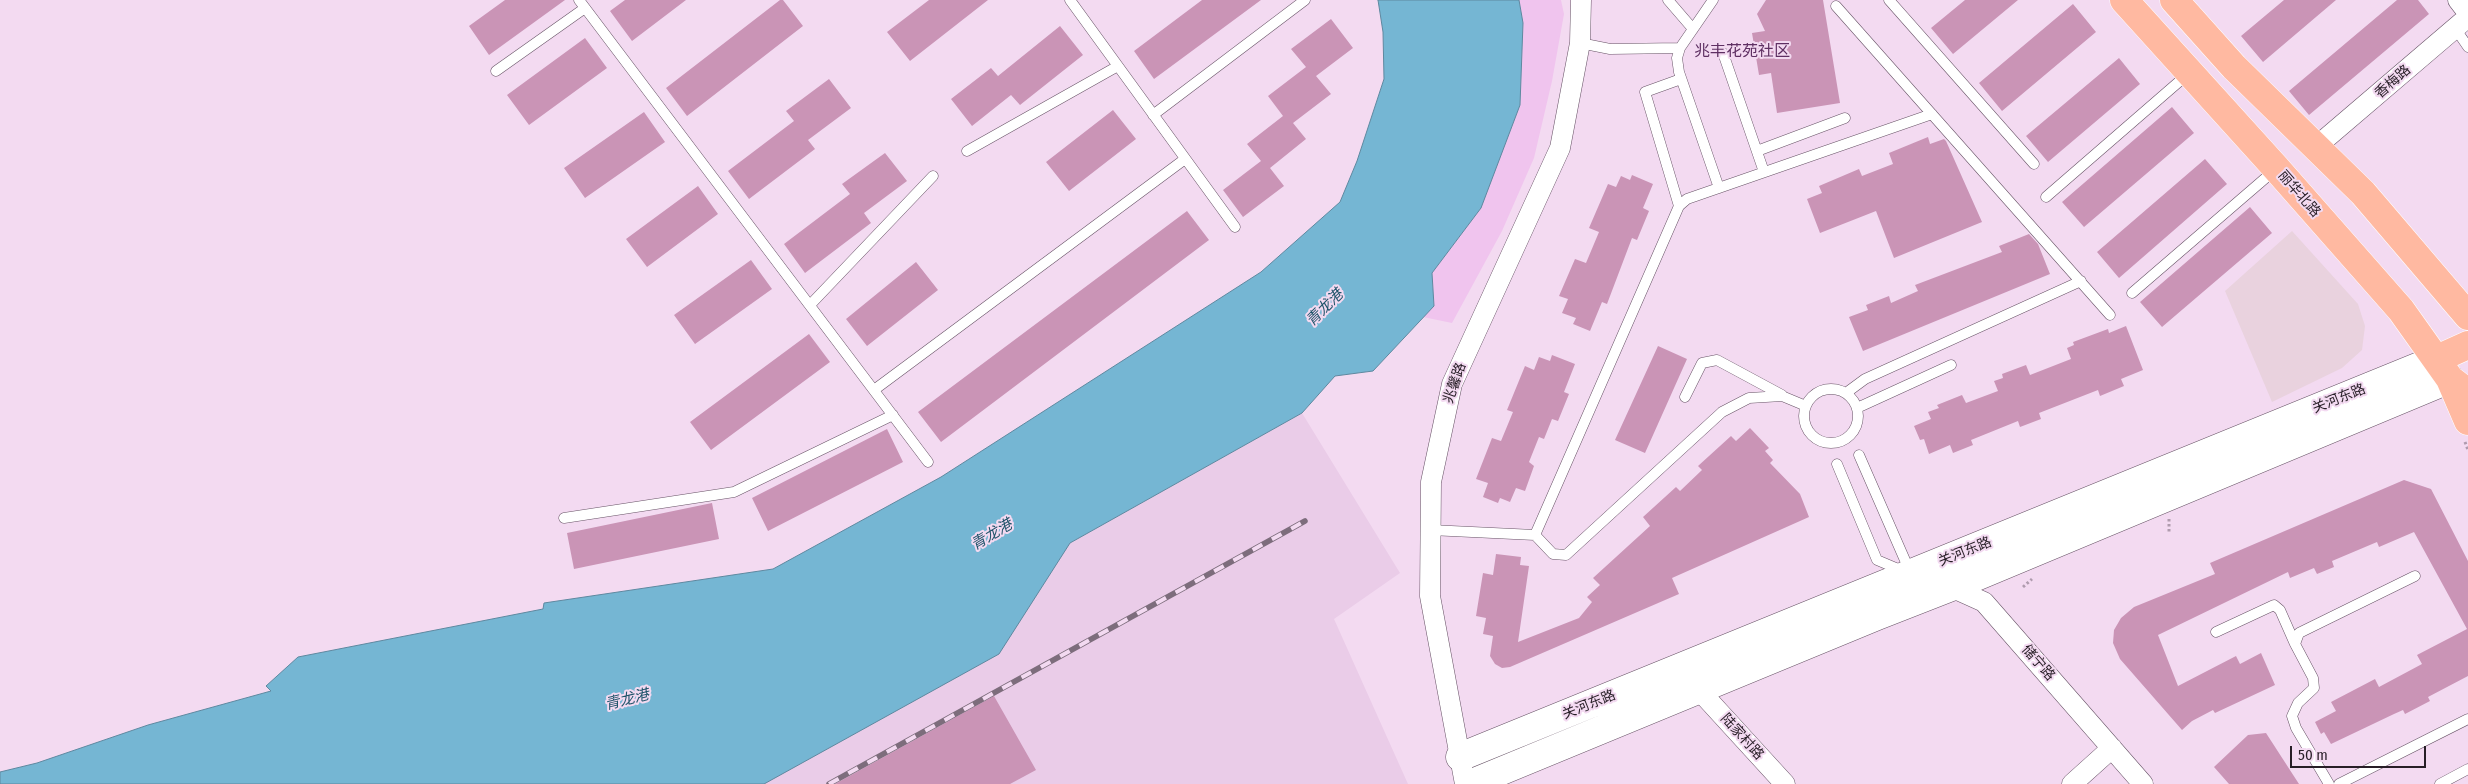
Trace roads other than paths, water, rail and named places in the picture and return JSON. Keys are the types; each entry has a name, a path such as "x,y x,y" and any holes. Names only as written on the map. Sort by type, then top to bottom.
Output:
{"main road":[{"name":"丽华北路","path":"2124,0 2276,168 2401,310 2456,376 2468,421"},
{"path":"2174,0 2234,67 2363,193 2468,316"},
{"name":"关河东路","path":"1470,784 1954,586 2456,376 2468,345"},
{"name":"关河东路","path":"1460,757 1911,574 2456,376"}],"street":[{"name":"兆馨路","path":"1465,784 1430,596 1431,482 1452,384 1560,148 1580,43 1581,0"},
{"path":"2458,0 2468,13"},
{"name":"香梅路","path":"2317,146 2461,22"},
{"name":"储宁路","path":"1911,574 1954,586 1984,602 2143,784"},
{"name":"陆家村路","path":"1699,690 1785,784"},
{"path":"2072,784 2112,748"}],"lane":[{"path":"1070,0 1235,227"},
{"path":"1153,114 1305,0"},
{"path":"1668,0 1693,29"},
{"path":"1713,0 1680,48 1677,58 1719,188"},
{"path":"1889,0 2034,164"},
{"path":"496,71 582,3 928,462"},
{"path":"1836,6 2110,315"},
{"path":"2461,22 2468,47"},
{"path":"1580,43 1610,49 1680,48"},
{"path":"1723,53 1764,172"},
{"path":"967,151 1118,66"},
{"path":"2046,197 2189,72"},
{"path":"1678,206 1644,92 1682,78"},
{"path":"1535,535 1678,206 1686,199 1932,114"},
{"path":"1757,151 1845,118"},
{"path":"874,390 1186,159"},
{"path":"2132,293 2276,168"},
{"path":"810,305 933,176"},
{"path":"1846,393 1866,379 2081,282"},
{"path":"1685,396 1702,363 1717,360 1782,396 1806,406"},
{"path":"1857,408 1951,365"},
{"path":"1854,430 1844,440 1828,443 1813,436 1808,430 1804,414 1806,406 1819,392 1828,389 1846,393 1857,408 1858,417 1854,430 1854,444"},
{"path":"1430,530 1535,535 1553,554 1566,555 1722,412 1749,398 1782,396"},
{"path":"564,518 734,492 893,415"},
{"path":"1828,443 1833,453"},
{"path":"1859,455 1911,574"},
{"path":"1837,464 1878,560 1911,574"},
{"path":"2295,644 2298,633 2415,576"},
{"path":"2216,632 2274,605 2280,610 2313,678 2314,688 2298,703 2292,716 2296,728 2329,784"},
{"path":"2338,784 2468,719"},
{"path":"2440,784 2468,769"}],"water":[{"name":"青龙港","path":"1378,0 1519,0 1523,23 1520,105 1481,208 1432,273 1434,306 1373,371 1335,376 1302,413 1070,543 999,654 764,784 0,784 0,772 37,763 148,725 271,691 266,686 298,657 543,609 544,603 773,569 941,477 1261,272 1340,202 1357,161 1384,79 1383,32"}],"railway":[{"path":"829,784 1305,521"}],"district":[{"name":"兆丰花苑社区","path":"1742,52"}]}
